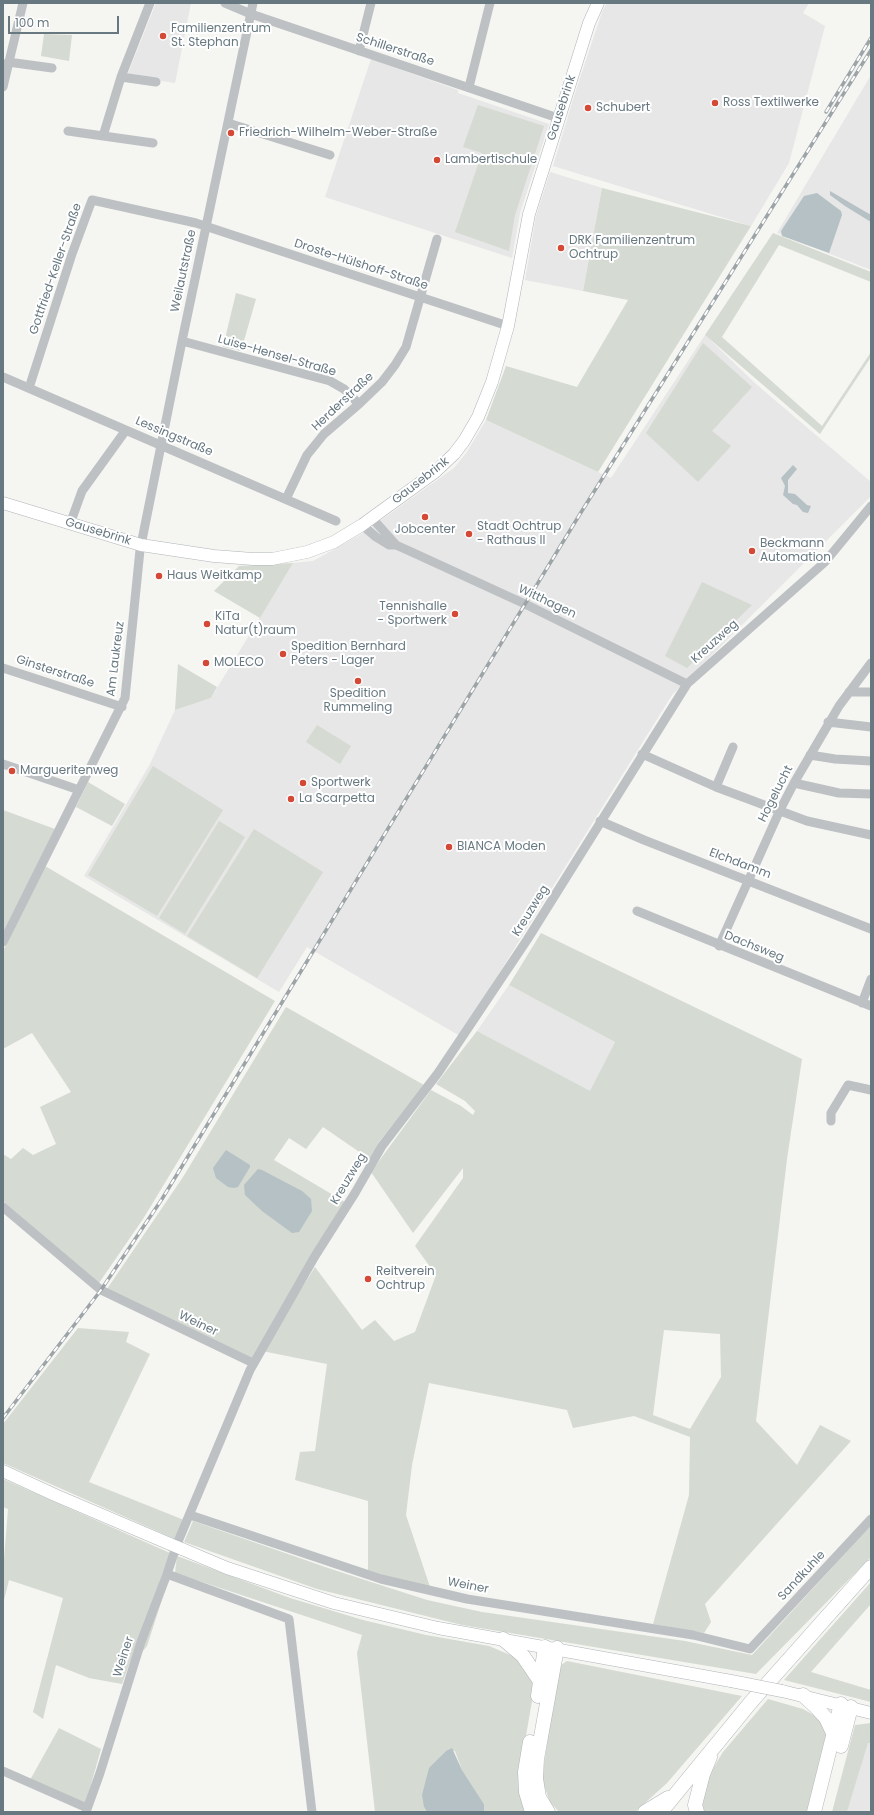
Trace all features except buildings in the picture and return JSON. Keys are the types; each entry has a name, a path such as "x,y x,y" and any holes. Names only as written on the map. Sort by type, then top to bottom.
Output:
{"highway":[{"path":"660,1812 782,1665 871,1567"},
{"path":"503,1639 523,1656 540,1681"},
{"path":"532,1812 526,1792 525,1772 540,1681 551,1648"},
{"path":"548,1812 539,1798 536,1779 537,1759 551,1648"},
{"path":"803,1695 826,1718 834,1734"},
{"path":"814,1812 834,1734 846,1706"},
{"path":"823,1812 846,1706"},
{"path":"697,1812 695,1805 703,1774 717,1742"},
{"path":"645,1812 674,1795"}],"main road":[{"name":"Gausebrink","path":"3,503 141,545 220,557 272,558 296,555 318,548 347,535 435,472 461,446 475,423 486,399 508,326 529,214 589,23 598,3"},
{"path":"3,1471 54,1496 227,1568 334,1603 438,1628 803,1695 871,1713"}],"street":[{"path":"3,87 23,3"},
{"path":"103,136 121,77 150,3"},
{"name":"Schillerstraße","path":"225,3 251,14 558,118"},
{"name":"Weilautstraße","path":"141,545 253,3"},
{"path":"359,51 371,3"},
{"path":"469,87 490,3"},
{"path":"8,62 52,68"},
{"path":"121,77 156,82"},
{"path":"228,122 330,155"},
{"path":"68,131 153,143"},
{"name":"Gottfried-Keller-Straße","path":"29,388 72,254 92,200 206,226"},
{"name":"Droste-Hülshoff-Straße","path":"206,226 508,326"},
{"name":"Herderstraße","path":"286,499 307,455 324,434 382,382 406,347 418,297 437,239"},
{"name":"Luise-Hensel-Straße","path":"182,341 330,381 344,389 359,404"},
{"name":"Lessingstraße","path":"3,377 161,444 336,521"},
{"path":"70,524 82,491 126,430"},
{"name":"Kreuzweg","path":"253,1364 382,1146 451,1055 527,940 687,684 825,562 870,508"},
{"name":"Witthagen","path":"367,521 396,546 547,614 687,684"},
{"name":"Am Laukreuz","path":"3,942 122,707 125,698 141,545"},
{"name":"Hogelucht","path":"719,946 780,810 794,783 828,722 871,663"},
{"name":"Ginsterstraße","path":"3,668 122,707"},
{"path":"850,692 871,692"},
{"path":"828,722 871,727"},
{"path":"716,787 733,747"},
{"path":"642,754 716,787 780,810 820,824 871,835"},
{"path":"810,755 835,759 871,761"},
{"path":"3,764 79,790"},
{"path":"794,783 839,793 871,794"},
{"name":"Elchdamm","path":"600,821 644,840 871,926"},
{"name":"Dachsweg","path":"637,911 719,946 867,1004 871,979"},
{"path":"831,1121 831,1113 848,1085 871,1090"},
{"name":"Weiner","path":"3,1207 101,1290 253,1364 177,1544 167,1574 140,1642 100,1773 86,1810 3,1771"},
{"name":"Weiner","path":"190,1515 381,1579 467,1599 693,1634 750,1649"},
{"name":"Sandkuhle","path":"750,1649 871,1519"},
{"path":"167,1574 289,1619 312,1812"}],"shaded area":[{"name":"Familienzentrum St. Stephan","path":"156,3 191,3 175,83 130,76 128,73"},
{"path":"607,3 809,3 803,13 825,26 789,163 751,226 553,166 575,93 602,12"},
{"path":"44,34 72,35 69,61 41,56"},
{"name":"Lambertischule","path":"371,59 458,90 458,93 549,124 520,213 512,258 325,197"},
{"path":"871,75 871,270 777,233"},
{"path":"478,105 544,126 515,215 509,251 455,232 482,153 463,147"},
{"name":"DRK Familienzentrum Ochtrup","path":"550,172 602,188 583,291 525,280 536,216"},
{"path":"602,188 751,226 598,472 486,420 506,366 577,387 628,300 583,291"},
{"path":"830,191 871,215 871,222 830,195"},
{"path":"817,193 841,211 842,215 829,253 782,236 781,231 804,196"},
{"path":"773,233 871,272 871,282 779,245 722,337 822,426 871,352 871,357 820,434 705,335"},
{"path":"236,293 256,299 241,351 223,347"},
{"path":"705,335 756,384 871,482 871,496 672,695 460,1036 307,947 279,992 84,876 150,764 175,710 211,698 293,563 313,561 360,535 454,468 467,452 486,420 611,478"},
{"path":"703,343 752,387 712,431 731,446 698,482 646,433"},
{"path":"793,465 797,469 788,480 788,493 795,494 807,505 811,506 808,513 803,512 797,505 793,504 783,495 785,486 781,478"},
{"path":"293,563 260,618 214,591 239,566"},
{"path":"702,582 752,605 687,668 665,656"},
{"path":"178,664 217,687 211,698 175,710"},
{"path":"317,725 351,746 340,764 306,742"},
{"path":"153,766 223,810 157,916 88,875"},
{"path":"88,782 125,804 112,826 76,807"},
{"path":"3,810 55,829 3,932"},
{"path":"219,821 245,837 185,934 159,918"},
{"path":"254,829 323,872 257,978 187,936"},
{"path":"45,866 275,1001 143,1219 99,1283 3,1201 3,1154 11,1159 23,1148 33,1155 56,1144 40,1107 71,1092 32,1033 3,1049 3,951"},
{"path":"541,933 802,1059 787,1159 756,1421 797,1465 820,1425 851,1441 705,1604 711,1622 704,1633 653,1624 689,1495 690,1437 634,1416 573,1428 567,1410 429,1383 412,1465 406,1515 430,1587 368,1572 368,1501 295,1480 300,1452 315,1451 327,1364 262,1351 315,1267 362,1330 375,1320 394,1341 415,1332 436,1275 415,1246 463,1178 463,1168 413,1233 371,1172 431,1090 461,1106 473,1115 475,1111 465,1101 436,1084 477,1031 590,1091 615,1042 509,985","holes":["664,1330 720,1334 721,1377 690,1429 653,1415"]},
{"path":"509,985 615,1042 590,1092 477,1031"},
{"path":"286,1007 424,1085 379,1142 371,1160 323,1127 306,1149 289,1138 274,1160 345,1202 252,1358 107,1289 183,1177"},
{"path":"226,1150 250,1165 238,1187 228,1187 216,1178 213,1168"},
{"path":"258,1169 302,1191 311,1199 312,1211 299,1232 292,1233 262,1211 245,1195 244,1185"},
{"path":"78,1328 129,1332 126,1342 150,1354 89,1482 184,1520 175,1539 3,1463 3,1424"},
{"path":"3,1479 170,1553 122,1684 89,1678 56,1665 43,1719 33,1712 63,1598 9,1580 3,1604 3,1572 8,1509 3,1507"},
{"path":"193,1521 331,1569 427,1600 482,1612 685,1641 752,1655 871,1525 871,1557 756,1674 462,1625 317,1589 184,1542"},
{"path":"177,1556 290,1598 363,1620 426,1635 489,1646 522,1660 535,1684 520,1770 530,1812 484,1812 484,1804 462,1770 455,1751 446,1751 438,1760 424,1807 427,1812 375,1812 357,1653 362,1635 175,1573"},
{"path":"169,1578 147,1646 138,1657"},
{"path":"871,1582 871,1604 811,1672 871,1690 871,1702 784,1680"},
{"path":"567,1661 742,1696 667,1783 635,1812 559,1812 550,1802 542,1780 558,1667"},
{"path":"768,1699 803,1709 819,1718 828,1733 809,1812 703,1812 702,1789 709,1775 723,1752"},
{"path":"871,1723 871,1743 868,1743 847,1812 832,1812 855,1725"},
{"path":"59,1728 101,1749 85,1806 30,1780"},
{"path":"868,1742 871,1743 871,1812 847,1812"},
{"path":"452,1748 462,1770 484,1804 484,1812 427,1812 424,1807 422,1795 429,1768 446,1751"}],"railway":[{"path":"826,112 871,38"},
{"path":"3,1418 101,1290 162,1199 580,514 871,50"}],"place":[{"name":"Familienzentrum St. Stephan","path":"163,36"},
{"name":"Ross Textilwerke","path":"715,103"},
{"name":"Schubert","path":"588,108"},
{"name":"Friedrich-Wilhelm-Weber-Straße","path":"231,133"},
{"name":"Lambertischule","path":"437,160"},
{"name":"DRK Familienzentrum Ochtrup","path":"561,248"},
{"name":"Jobcenter","path":"425,517"},
{"name":"Stadt Ochtrup - Rathaus II","path":"469,534"},
{"name":"Beckmann Automation","path":"752,551"},
{"name":"Haus Weitkamp","path":"159,576"},
{"name":"Tennishalle - Sportwerk","path":"455,614"},
{"name":"KiTa Natur(t)raum","path":"207,624"},
{"name":"Spedition Bernhard Peters - Lager","path":"283,654"},
{"name":"MOLECO","path":"206,663"},
{"name":"Spedition Rummeling","path":"358,681"},
{"name":"Margueritenweg","path":"12,771"},
{"name":"Sportwerk","path":"303,783"},
{"name":"La Scarpetta","path":"291,799"},
{"name":"BIANCA Moden","path":"449,847"},
{"name":"Reitverein Ochtrup","path":"368,1279"}]}
